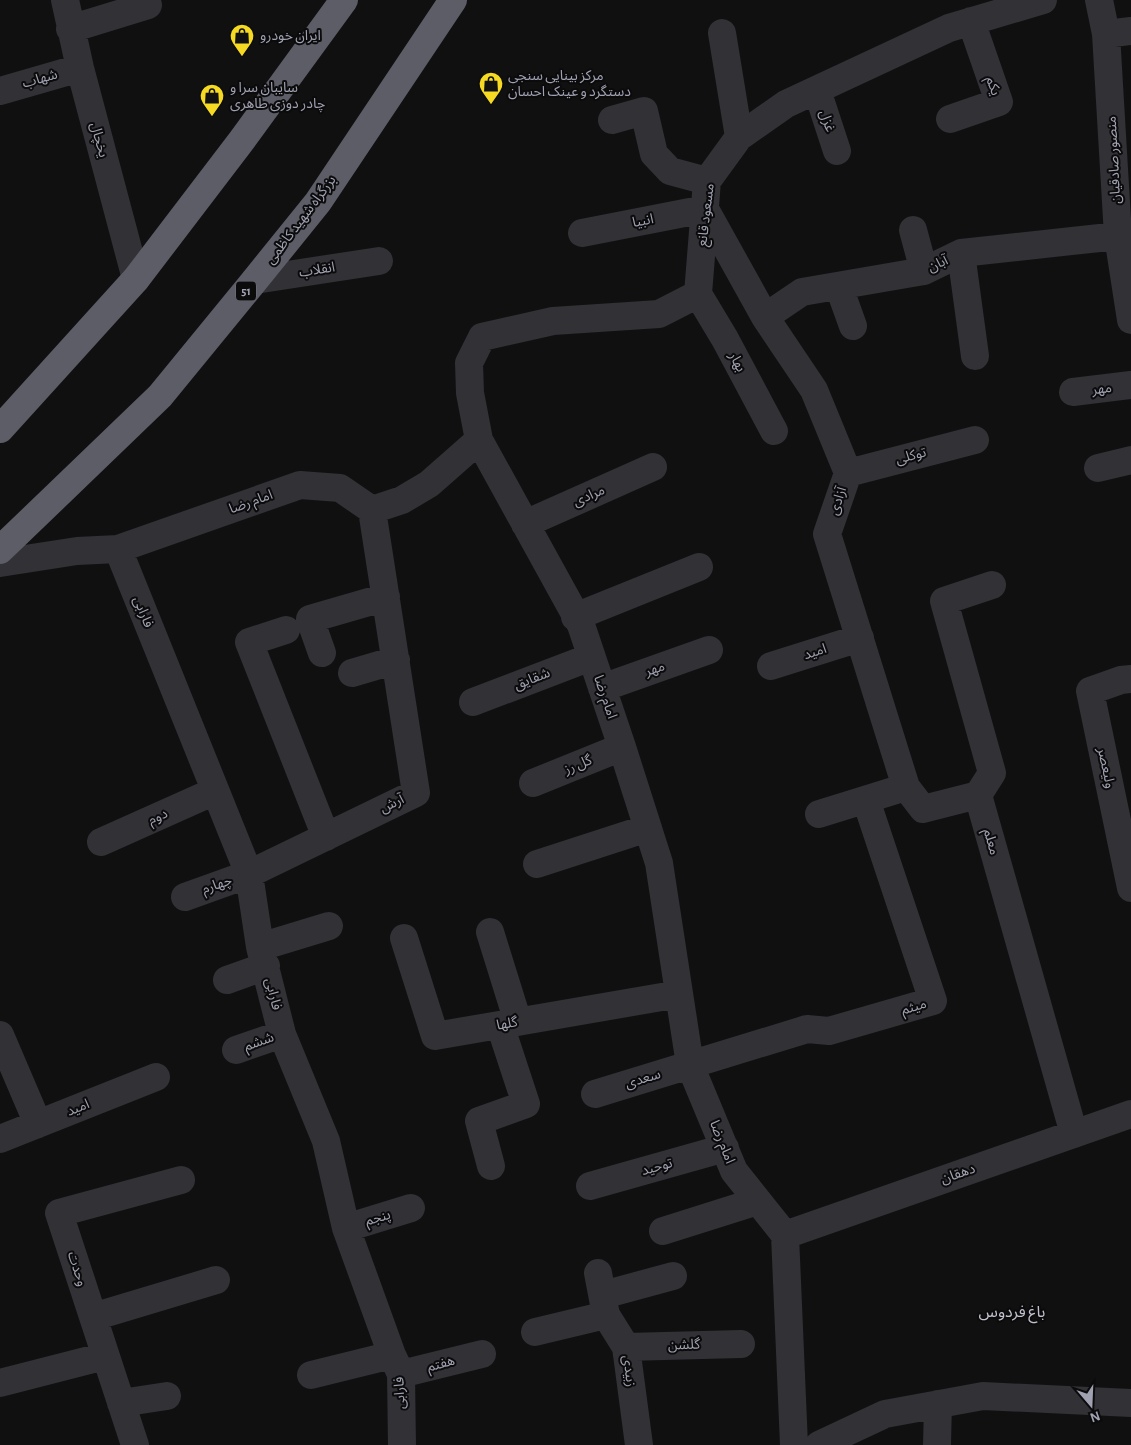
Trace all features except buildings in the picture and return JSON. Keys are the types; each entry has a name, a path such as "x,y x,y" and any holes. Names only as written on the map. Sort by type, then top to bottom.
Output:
{"highway":[{"path":"0,429 136,279 242,140 344,0"},
{"name":"بزرگراه شهید کاظمی","path":"0,550 160,396 318,202 453,0"}],"street":[{"name":"یخچال","path":"65,0 70,29 136,279"},
{"name":"مسعود قانع","path":"698,294 707,181 739,137 786,104 949,28 1044,0"},
{"name":"منصور صادقیان","path":"1099,0 1119,33 1118,236 1131,320"},
{"path":"70,29 148,5"},
{"name":"یکم","path":"950,119 999,102 972,21"},
{"path":"722,33 739,137"},
{"name":"شهاب","path":"0,91 80,68"},
{"name":"غزل","path":"816,90 837,151"},
{"path":"612,120 644,111 654,154 670,171 707,181"},
{"name":"انبیا","path":"582,233 705,209"},
{"name":"آزادی","path":"705,209 765,317 814,390 848,473 828,534 906,787"},
{"path":"913,230 924,271"},
{"name":"آبان","path":"765,317 802,292 924,271 961,253 1118,236"},
{"path":"961,253 975,356"},
{"name":"انقلاب","path":"255,280 380,260"},
{"path":"839,287 853,326"},
{"name":"امام رضا","path":"698,294 659,314 553,321 482,337 469,363 470,393 479,440 581,626 622,747 659,863 690,1065 734,1171 785,1235"},
{"name":"بهار","path":"698,294 725,339 774,430"},
{"name":"مهر","path":"1073,392 1131,385"},
{"path":"372,510 402,500 428,484 479,440"},
{"name":"توکلی","path":"848,473 975,440"},
{"path":"1098,468 1131,460"},
{"name":"مرادی","path":"525,524 653,467"},
{"name":"امام رضا","path":"0,563 78,551 118,549 300,485 340,488 372,510"},
{"name":"آرش","path":"248,874 416,792 372,510"},
{"name":"فارابی","path":"118,549 248,874 263,956 282,1034 326,1141 346,1228 397,1364 402,1445"},
{"path":"575,617 699,567"},
{"path":"819,814 906,787 924,809 978,796 992,773 944,601 992,585"},
{"path":"322,653 310,619 386,597"},
{"path":"286,630 249,642 326,837"},
{"name":"امید","path":"771,666 860,638"},
{"name":"مهر","path":"602,688 709,650"},
{"name":"شقایق","path":"473,702 591,657"},
{"path":"352,673 396,660"},
{"name":"ولیعصر","path":"1131,679 1121,680 1090,691 1127,846 1131,888"},
{"name":"گل رز","path":"533,782 622,747"},
{"name":"دوم","path":"101,842 215,791"},
{"name":"معلم","path":"978,796 1074,1134"},
{"name":"میثم","path":"690,1065 807,1029 829,1030 933,1001 866,800"},
{"path":"537,864 648,828"},
{"name":"چهارم","path":"184,897 248,874"},
{"path":"228,980 263,956 329,926"},
{"path":"490,932 526,1104 479,1121 492,1166"},
{"name":"گلها","path":"404,938 435,1036 679,994"},
{"name":"ششم","path":"236,1050 282,1034"},
{"path":"0,1036 38,1124"},
{"name":"سعدی","path":"595,1094 690,1065"},
{"name":"امید","path":"0,1139 156,1077"},
{"name":"دهقان","path":"785,1235 1131,1114"},
{"name":"توحید","path":"590,1186 724,1148"},
{"name":"وحدت","path":"134,1445 59,1213 181,1180"},
{"path":"663,1231 758,1202"},
{"name":"پنجم","path":"346,1228 411,1208"},
{"path":"785,1235 794,1445"},
{"path":"535,1332 602,1294 673,1276"},
{"path":"93,1317 216,1280"},
{"name":"زبیدی","path":"602,1294 626,1347 639,1445"},
{"name":"گلشن","path":"626,1347 741,1344"},
{"name":"هفتم","path":"312,1375 482,1354"},
{"path":"0,1383 105,1356"},
{"path":"121,1403 167,1396"},
{"path":"819,1445 885,1414 983,1396 1131,1403"},
{"path":"937,1445 938,1404"}],"place":[{"name":"ایران خودرو","path":"242,57"},
{"name":"مرکز بینایی سنجی دستگرد و عینک احسان","path":"491,105"},
{"name":"سایبان سرا و چادر دوزی طاهری","path":"212,117"}],"district":[{"name":"باغ فردوس","path":"1012,1312"}]}
